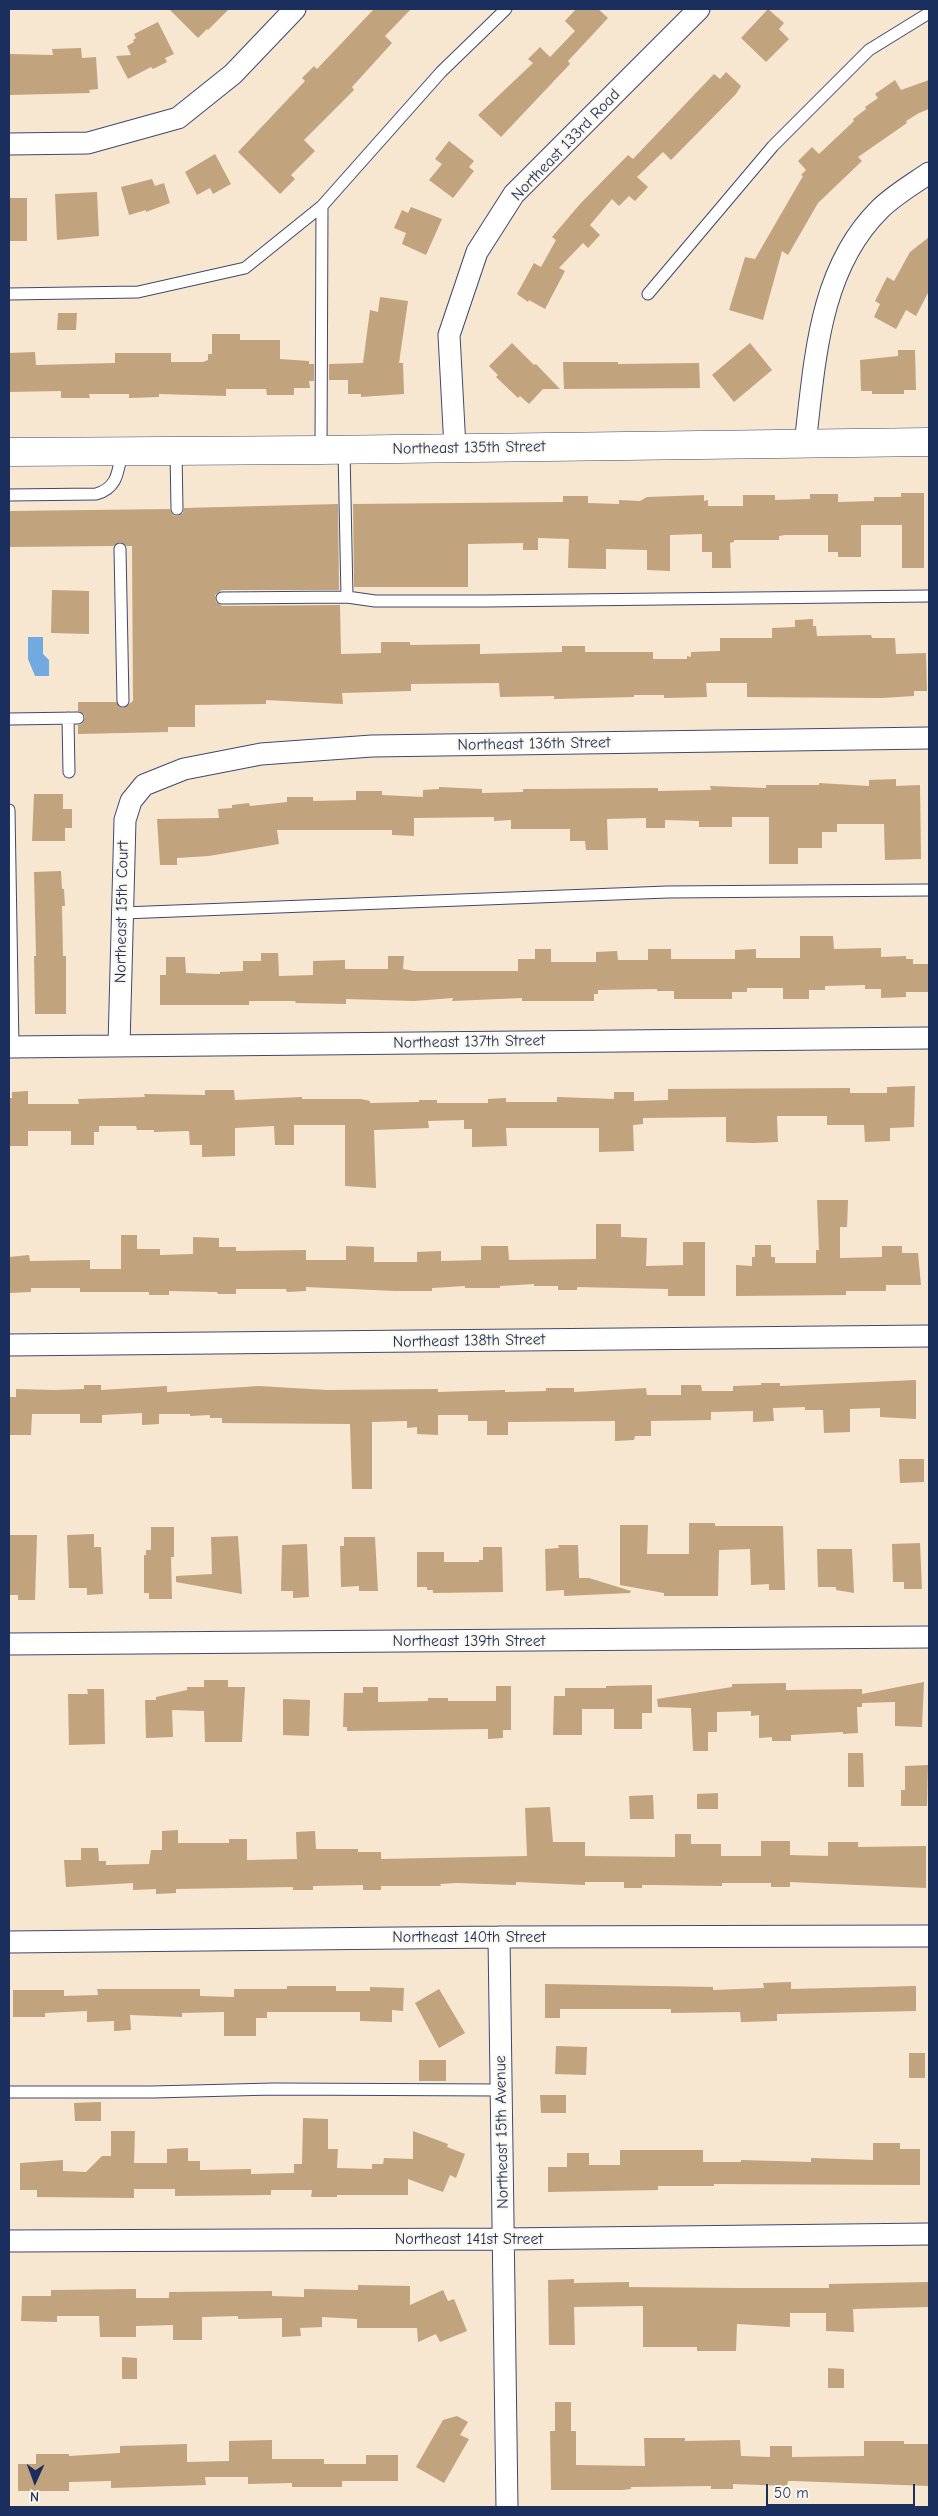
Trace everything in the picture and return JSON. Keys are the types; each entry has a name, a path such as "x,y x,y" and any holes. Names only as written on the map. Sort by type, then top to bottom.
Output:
{"main road":[{"name":"Northeast 135th Street","path":"9,452 333,450 929,442"}],"street":[{"path":"9,144 88,143 178,118 234,74 294,9"},
{"name":"Northeast 133rd Road","path":"455,448 450,334 478,252 514,194 699,9"},
{"path":"805,444 822,317 840,266 856,239 879,209 929,173"},
{"name":"Northeast 136th Street","path":"144,785 184,769 261,754 372,746 929,738"},
{"name":"Northeast 15th Court","path":"120,1045 125,820 131,801 144,785"},
{"name":"Northeast 137th Street","path":"11,1047 929,1038"},
{"name":"Northeast 138th Street","path":"9,1345 929,1336"},
{"name":"Northeast 139th Street","path":"9,1644 929,1637"},
{"name":"Northeast 140th Street","path":"9,1942 499,1937 929,1936"},
{"name":"Northeast 15th Avenue","path":"499,1937 507,2507"},
{"name":"Northeast 141st Street","path":"9,2241 503,2239 929,2234"}],"lane":[{"path":"9,294 138,292 245,268 322,206 441,72 506,9"},
{"path":"648,294 772,146 868,50 929,13"},
{"path":"322,206 333,450 347,597"},
{"path":"9,495 96,494 104,492 116,480 122,451"},
{"path":"176,451 177,509"},
{"path":"120,549 123,702"},
{"path":"222,598 347,597 375,601 412,601 929,596"},
{"path":"9,719 73,718 69,772"},
{"path":"9,810 11,1047"},
{"path":"123,913 667,892 929,890"},
{"path":"9,2092 153,2092 273,2089 501,2090"}],"water":[{"path":"28,637 43,637 43,654 49,660 49,676 35,676 28,659"}],"building":[{"path":"169,9 229,9 198,38"},
{"path":"374,9 411,9 385,36 392,43 352,87 354,90 304,140 315,151 291,175 295,179 280,194 238,152 305,81 302,78 314,66 317,69"},
{"path":"576,9 598,9 608,18 568,61 570,64 501,137 478,115 533,63 528,59 540,47 550,57 575,31 565,21"},
{"path":"768,9 784,23 779,29 789,39 766,62 741,38"},
{"path":"158,22 174,54 165,58 167,62 153,69 151,67 128,79 116,56 131,55 127,46 134,42 133,40 136,38 134,34"},
{"path":"81,48 82,58 96,57 98,89 89,90 90,93 9,95 9,54 53,55 52,49"},
{"path":"726,72 741,86 736,94 671,160 663,152 637,177 648,187 635,201 629,196 619,206 612,199 590,225 600,235 588,248 583,243 559,268 565,271 545,309 529,300 528,302 517,294 534,263 541,267 556,240 552,237 580,204 628,155 633,159 714,74 720,79"},
{"path":"895,80 901,90 929,80 929,109 906,121 907,123 858,157 862,161 818,203 788,255 782,251 763,320 729,310 745,257 755,259 803,176 801,175 806,170 798,161 812,147 819,154 854,121 853,119 866,109 865,107 878,98 875,94"},
{"path":"449,141 474,161 469,167 474,171 453,198 429,180 442,164 435,159"},
{"path":"215,154 231,184 213,194 210,188 197,195 185,172"},
{"path":"152,179 155,186 164,183 170,203 146,212 146,210 129,215 121,187"},
{"path":"97,192 99,236 57,240 55,194"},
{"path":"9,198 27,198 27,241 9,241"},
{"path":"411,207 442,219 426,255 402,244 406,233 394,228 402,210 408,213"},
{"path":"929,237 929,291 916,316 906,310 896,329 874,317 880,304 875,301 887,277 894,281 910,252"},
{"path":"380,297 408,301 399,363 403,363 404,394 361,397 361,394 348,394 348,380 329,380 329,364 363,363 370,310 378,312"},
{"path":"58,313 77,313 76,330 57,330"},
{"path":"212,334 240,334 240,340 280,340 280,359 309,361 309,364 314,364 314,381 309,381 310,388 294,388 294,395 267,395 266,389 226,389 226,396 159,394 159,397 129,398 129,394 89,394 90,398 61,398 61,391 9,392 9,353 35,352 36,365 115,363 115,353 171,353 171,362 203,362 208,360 208,354 212,354"},
{"path":"512,343 560,389 543,389 529,404 520,396 518,398 496,377 498,375 489,366"},
{"path":"750,343 772,370 734,402 712,375"},
{"path":"898,350 915,350 916,390 904,390 904,394 872,394 872,391 861,391 860,360 898,356"},
{"path":"563,362 618,362 618,364 699,363 700,388 564,389"},
{"path":"901,493 924,493 924,568 902,568 902,525 861,525 861,557 838,557 838,552 828,552 828,535 785,535 779,536 779,540 734,540 734,542 730,543 731,568 712,568 712,552 702,552 702,534 670,535 670,571 647,570 647,550 606,549 606,569 568,568 569,539 538,538 538,550 523,550 523,543 468,544 468,587 354,587 353,504 563,502 563,496 588,496 588,503 619,504 619,500 640,501 647,497 704,495 704,501 708,500 708,506 743,506 743,495 775,495 775,500 810,499 810,494 838,494 838,502 874,501 874,497 901,497"},
{"path":"338,504 339,590 222,590 215,595 216,602 222,606 340,605 341,654 381,653 381,642 410,642 410,645 480,644 480,654 562,652 562,646 585,646 585,652 653,652 653,659 687,659 687,656 691,657 691,652 720,651 720,638 772,638 772,628 795,627 795,620 813,619 813,626 816,626 817,636 871,635 872,638 895,638 896,654 926,653 927,691 914,691 914,696 882,698 747,697 747,683 706,683 707,697 664,698 664,695 634,695 634,697 554,699 554,696 500,697 499,683 411,684 411,691 342,693 343,704 266,700 266,704 195,705 195,727 168,727 168,732 78,734 78,725 82,724 85,718 84,714 78,711 78,702 116,702 123,708 133,701 132,546 127,546 120,542 113,546 9,547 9,511 170,509 173,515 178,516 183,513 184,508"},
{"path":"52,590 89,591 89,634 51,633"},
{"path":"896,779 896,786 920,785 921,859 885,860 884,824 837,824 837,832 822,832 822,848 798,848 798,864 769,864 769,817 732,817 732,827 699,827 699,821 665,820 665,828 646,828 646,818 607,819 608,850 586,850 585,841 570,841 570,829 511,829 511,820 494,821 494,817 414,818 414,836 392,835 392,830 277,830 279,844 209,856 177,858 177,865 160,865 157,819 219,818 218,809 232,808 232,805 249,803 250,806 287,802 287,797 313,797 313,801 356,800 356,791 382,791 382,795 423,797 423,790 439,789 439,787 482,789 482,793 523,792 523,789 658,788 658,791 711,790 710,786 766,788 766,785 819,785 819,783 869,786 869,780"},
{"path":"34,794 63,794 63,809 72,809 72,828 65,828 65,841 32,841"},
{"path":"61,871 65,906 62,906 63,956 66,956 66,1014 35,1014 34,872"},
{"path":"800,936 833,936 834,949 881,948 881,957 906,956 906,959 913,959 913,964 929,964 929,992 906,992 906,997 881,998 881,989 865,989 865,985 825,986 825,990 809,990 809,999 783,999 783,988 747,988 747,992 732,992 732,999 674,999 674,991 657,991 657,989 598,990 598,994 594,994 594,1001 522,1001 522,998 452,1001 453,998 414,1001 346,999 346,1004 249,1001 249,1005 160,1005 160,975 166,975 166,957 185,957 186,973 220,974 220,972 243,971 243,961 261,961 261,953 278,953 279,976 313,975 313,961 345,960 345,969 388,969 388,956 404,956 403,969 414,971 518,971 518,959 535,959 535,949 551,949 551,962 596,962 596,952 617,951 618,960 648,960 648,949 671,949 671,959 735,959 735,950 756,949 756,958 800,958"},
{"path":"915,1086 914,1127 890,1128 890,1141 865,1142 864,1125 827,1125 827,1116 777,1116 778,1142 754,1143 726,1142 726,1117 643,1118 643,1124 633,1125 634,1151 599,1152 599,1128 506,1128 507,1146 472,1147 472,1129 464,1129 464,1120 428,1121 429,1128 374,1130 376,1188 345,1186 345,1125 294,1125 294,1145 275,1145 274,1126 235,1128 235,1156 202,1157 202,1145 190,1145 189,1131 154,1132 154,1130 137,1130 136,1126 99,1126 99,1132 94,1132 94,1145 71,1145 71,1131 28,1131 28,1146 9,1146 9,1098 12,1098 12,1092 28,1091 28,1104 79,1104 78,1099 145,1097 144,1094 205,1095 205,1090 234,1090 235,1100 302,1097 302,1099 361,1099 370,1101 370,1103 437,1100 437,1103 488,1103 488,1099 506,1098 506,1102 557,1102 557,1097 614,1099 614,1092 634,1092 634,1101 668,1100 668,1089 850,1088 850,1093 887,1093 887,1087"},
{"path":"817,1200 848,1200 847,1227 840,1227 840,1258 882,1257 882,1246 902,1246 902,1253 918,1253 921,1285 886,1285 886,1291 846,1291 846,1295 736,1296 736,1265 752,1266 752,1257 755,1257 755,1245 771,1245 771,1257 775,1257 775,1263 816,1263 816,1250 819,1250"},
{"path":"596,1224 621,1224 621,1237 647,1238 646,1266 683,1265 683,1242 705,1242 705,1296 668,1296 668,1289 577,1287 577,1290 558,1290 558,1286 534,1286 534,1284 500,1286 500,1288 465,1288 465,1286 432,1288 432,1291 306,1287 306,1291 287,1292 286,1289 236,1289 236,1294 169,1291 169,1295 149,1295 149,1292 80,1292 80,1288 31,1288 31,1292 9,1293 9,1257 29,1255 30,1261 90,1260 90,1269 121,1269 121,1235 137,1235 137,1249 160,1249 160,1255 193,1254 193,1237 219,1238 219,1247 236,1247 236,1251 306,1250 306,1260 346,1260 346,1246 374,1247 374,1262 417,1262 417,1252 441,1251 441,1261 481,1260 481,1246 508,1246 509,1260 596,1259"},
{"path":"916,1380 916,1419 880,1417 880,1408 850,1409 850,1432 824,1433 823,1410 805,1410 805,1407 773,1408 774,1421 753,1422 753,1411 711,1412 711,1420 651,1421 651,1436 635,1436 634,1440 615,1441 615,1421 508,1422 508,1435 487,1435 487,1421 468,1421 468,1415 438,1415 438,1435 417,1434 417,1427 407,1428 407,1421 372,1422 372,1489 352,1489 350,1424 222,1423 222,1418 210,1418 210,1415 159,1414 159,1424 142,1425 142,1413 102,1415 102,1423 80,1423 80,1414 32,1414 31,1435 9,1435 9,1397 16,1397 16,1389 84,1389 84,1385 101,1385 101,1390 167,1386 167,1392 259,1386 327,1390 438,1389 438,1392 546,1391 546,1388 574,1388 574,1392 646,1388 647,1395 681,1395 681,1385 701,1385 702,1391 733,1391 733,1386 761,1385 761,1383 780,1383 780,1386"},
{"path":"899,1459 924,1459 924,1482 900,1483"},
{"path":"689,1523 715,1523 715,1526 783,1526 785,1590 769,1590 769,1584 751,1585 750,1549 719,1550 718,1596 664,1596 664,1593 620,1585 620,1525 648,1525 647,1554 689,1554"},
{"path":"151,1527 174,1527 174,1557 171,1557 172,1599 149,1599 149,1593 144,1593 144,1555 146,1555 146,1550 151,1550"},
{"path":"94,1534 94,1547 101,1547 103,1594 87,1595 87,1588 69,1588 67,1535"},
{"path":"9,1535 37,1535 35,1600 18,1600 18,1595 9,1595"},
{"path":"238,1536 242,1594 176,1582 176,1576 212,1574 211,1537"},
{"path":"344,1537 375,1537 378,1591 359,1591 359,1586 341,1587 340,1546 344,1546"},
{"path":"920,1543 922,1589 904,1589 904,1582 893,1582 892,1544"},
{"path":"307,1544 309,1597 293,1598 293,1591 281,1591 282,1545"},
{"path":"558,1545 578,1545 579,1578 589,1578 631,1591 630,1593 564,1596 564,1590 546,1591 545,1549 559,1548"},
{"path":"483,1547 502,1547 503,1592 433,1593 433,1590 427,1590 427,1587 417,1587 417,1552 444,1552 444,1562 479,1562 479,1560 483,1560"},
{"path":"817,1549 852,1549 854,1593 836,1590 836,1587 818,1587"},
{"path":"204,1680 228,1680 228,1687 245,1687 242,1742 205,1742 204,1711 172,1710 173,1737 146,1738 145,1700 156,1700 156,1697 187,1690 187,1687 204,1687"},
{"path":"924,1682 922,1727 895,1726 895,1702 862,1703 862,1707 857,1707 858,1733 791,1735 791,1741 772,1741 772,1737 759,1738 759,1715 751,1716 751,1711 717,1712 717,1732 708,1732 708,1751 693,1751 691,1708 658,1707 657,1699 732,1687 732,1684 786,1683 786,1690 862,1689 862,1694"},
{"path":"652,1685 652,1713 642,1713 642,1729 614,1729 614,1709 582,1709 582,1735 553,1735 554,1696 565,1696 565,1688"},
{"path":"496,1686 511,1686 511,1730 503,1730 503,1738 488,1739 488,1729 347,1731 347,1727 343,1727 344,1693 363,1693 363,1687 378,1687 378,1702 428,1701 428,1698 448,1698 448,1701 496,1701"},
{"path":"87,1689 104,1689 105,1744 69,1745 68,1694 88,1694"},
{"path":"283,1699 310,1700 309,1736 283,1735"},
{"path":"848,1753 863,1753 864,1787 848,1787"},
{"path":"928,1765 927,1806 901,1806 901,1790 905,1790 905,1766"},
{"path":"718,1793 718,1809 697,1809 697,1794"},
{"path":"653,1795 654,1819 630,1819 629,1796"},
{"path":"550,1807 553,1842 585,1842 585,1856 675,1857 675,1834 691,1834 691,1844 721,1844 721,1856 761,1856 761,1841 790,1841 790,1855 828,1856 828,1842 858,1842 858,1847 926,1846 926,1888 790,1882 790,1887 771,1887 771,1883 722,1883 722,1886 642,1885 642,1888 624,1888 624,1882 585,1882 585,1885 516,1882 516,1885 457,1883 440,1884 441,1886 381,1886 381,1890 363,1890 363,1885 313,1886 313,1890 293,1890 293,1887 176,1889 176,1893 156,1894 156,1889 133,1890 133,1883 66,1887 64,1860 81,1860 81,1848 98,1848 99,1861 106,1861 106,1865 149,1864 151,1850 162,1850 162,1831 178,1830 178,1843 229,1843 229,1839 247,1839 247,1860 297,1859 296,1832 315,1831 316,1849 358,1849 358,1852 381,1852 381,1859 527,1856 525,1808"},
{"path":"791,1982 791,1989 916,1986 916,2011 777,2014 777,2021 741,2022 740,2012 671,2013 671,2009 560,2009 560,2018 545,2018 545,1984 713,1987 713,1990 764,1988 763,1983"},
{"path":"287,1986 336,1986 336,1991 370,1991 370,1987 404,1988 403,2011 392,2010 392,2022 360,2021 360,2012 267,2012 267,2018 256,2018 256,2036 224,2036 224,2012 182,2013 182,2017 130,2015 131,2030 114,2031 114,2021 87,2022 87,2011 45,2013 45,2017 13,2017 13,1990 64,1990 64,1996 98,1995 97,1989 200,1989 200,1996 234,1997 234,1989 287,1989"},
{"path":"439,1989 465,2033 439,2048 415,2003"},
{"path":"556,2046 587,2047 586,2075 555,2074"},
{"path":"909,2053 925,2053 925,2078 909,2078"},
{"path":"419,2060 446,2060 446,2081 419,2081"},
{"path":"540,2095 566,2095 566,2113 541,2113"},
{"path":"101,2102 101,2121 75,2121 74,2103"},
{"path":"303,2118 328,2119 328,2149 338,2149 337,2168 372,2169 372,2164 383,2164 384,2158 413,2159 413,2131 448,2144 447,2147 465,2154 456,2178 450,2175 443,2192 408,2179 408,2195 311,2197 312,2190 271,2190 271,2195 175,2196 175,2189 134,2189 134,2198 37,2197 37,2190 20,2190 20,2163 63,2160 63,2171 86,2172 102,2156 111,2156 111,2131 135,2131 134,2163 167,2163 167,2149 188,2148 188,2161 200,2161 200,2170 251,2169 251,2174 294,2173 294,2164 302,2164"},
{"path":"873,2143 900,2143 900,2149 920,2149 920,2185 714,2184 714,2186 658,2186 658,2190 548,2192 548,2167 567,2167 567,2153 589,2153 589,2165 620,2165 620,2150 703,2150 703,2162 741,2162 741,2160 811,2162 811,2158 873,2160"},
{"path":"574,2279 574,2283 629,2282 629,2287 737,2288 829,2288 829,2284 929,2282 929,2307 853,2309 854,2332 826,2331 826,2313 790,2313 790,2327 737,2324 736,2351 697,2351 697,2347 643,2347 643,2306 574,2307 575,2345 549,2345 548,2280"},
{"path":"358,2285 410,2286 410,2305 443,2290 448,2301 454,2299 467,2331 440,2342 436,2334 418,2342 417,2328 357,2328 357,2319 322,2317 322,2327 300,2328 301,2336 282,2337 282,2318 238,2319 238,2316 202,2317 202,2340 173,2340 173,2325 136,2326 136,2337 100,2337 99,2316 57,2316 57,2322 21,2321 22,2296 51,2296 51,2290 136,2289 136,2298 169,2298 169,2292 272,2291 272,2296 304,2297 304,2289 358,2290"},
{"path":"122,2357 137,2358 137,2379 122,2379"},
{"path":"828,2368 844,2369 844,2388 828,2388"},
{"path":"555,2402 571,2402 571,2431 576,2431 576,2465 645,2466 644,2438 685,2438 685,2441 740,2440 741,2456 770,2457 770,2446 792,2446 792,2457 864,2456 864,2441 904,2441 904,2444 929,2444 929,2486 788,2481 787,2486 733,2484 733,2489 711,2489 711,2486 631,2487 631,2489 622,2490 551,2490 550,2431 555,2431"},
{"path":"457,2416 468,2422 460,2435 469,2439 444,2483 416,2467 443,2420"},
{"path":"272,2440 272,2459 324,2459 324,2464 366,2464 366,2455 398,2455 398,2481 342,2481 342,2487 292,2487 292,2483 248,2484 248,2477 205,2477 206,2485 111,2488 111,2481 69,2482 69,2491 18,2491 18,2464 36,2464 36,2454 69,2454 69,2456 120,2453 120,2446 187,2444 187,2462 229,2461 229,2441"}]}
